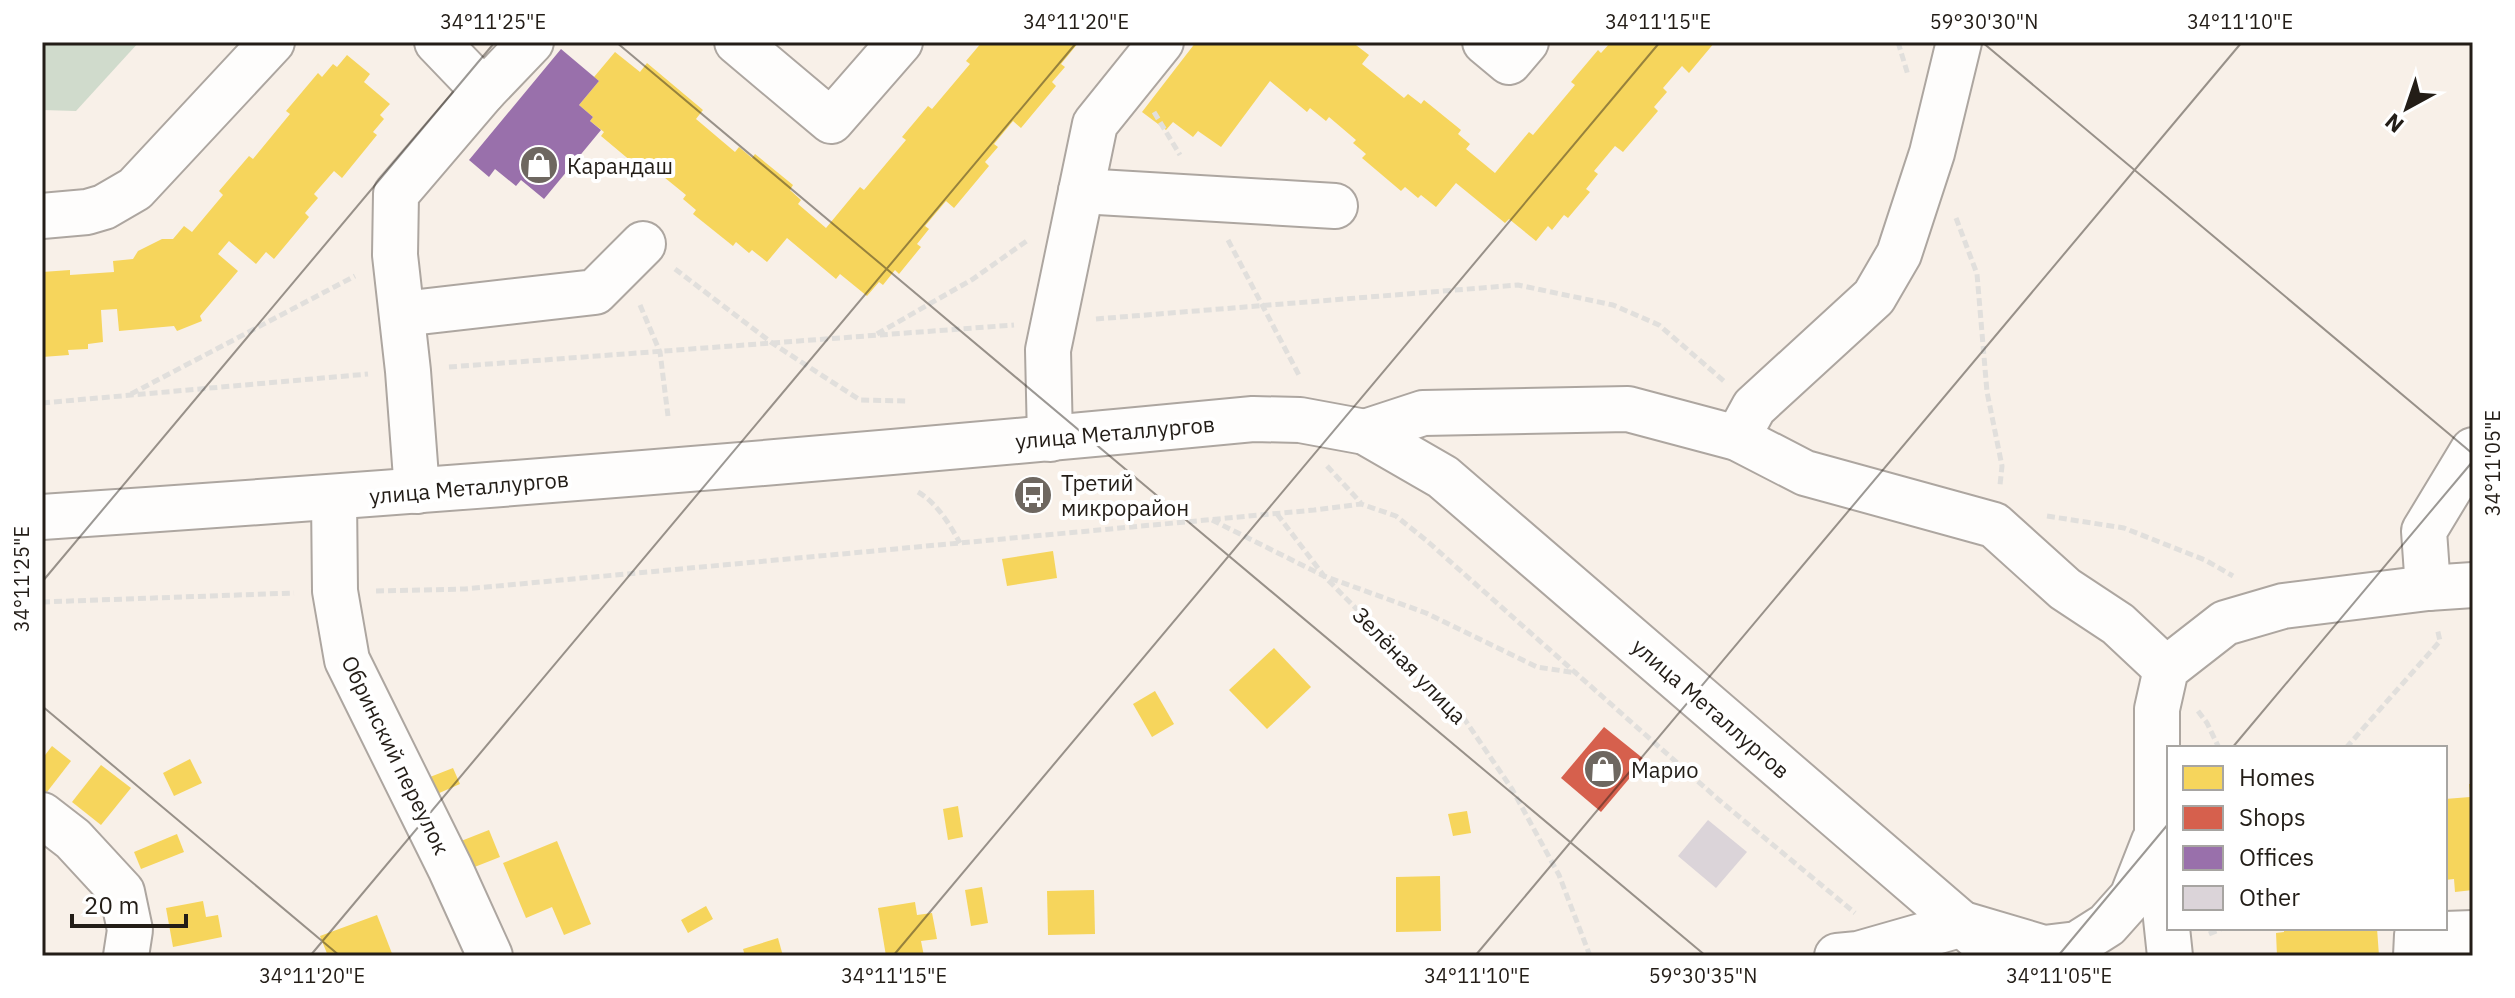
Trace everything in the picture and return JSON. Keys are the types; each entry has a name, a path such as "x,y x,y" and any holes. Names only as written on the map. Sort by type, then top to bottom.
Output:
{"street":[{"path":"42,216 87,212 118,201 135,189 272,42"},
{"path":"437,42 484,91"},
{"path":"417,491 395,255 396,194 484,91 531,42"},
{"path":"737,42 831,121 900,42"},
{"path":"1050,439 1048,350 1095,124 1161,42"},
{"path":"1485,42 1509,62 1526,42"},
{"path":"1746,422 1874,297 1899,254 1932,153 1959,42"},
{"path":"1081,191 1335,206"},
{"path":"402,314 595,292 633,254"},
{"path":"1365,432 1423,413 1628,409 1746,422 1805,473 1994,525 2065,589 2118,624 2166,669"},
{"name":"улица Металлургов","path":"42,517 334,498 1050,439 1253,419 1300,420 1365,432 1443,477 1999,956"},
{"path":"2428,588 2424,531 2473,450"},
{"name":"Обринский переулок","path":"334,498 335,591 347,660 490,956"},
{"path":"2167,928 2157,834 2157,709 2166,669 2225,623 2283,606 2473,585"},
{"path":"42,815 73,839 122,892 130,930 126,956"},
{"path":"1837,956 1858,954 1963,924 2044,948 2077,944 2107,925 2132,897 2157,834"},
{"path":"2167,930 2170,956"},
{"path":"2416,956 2417,935 2473,933"}],"path":[{"path":"1898,42 1910,84"},
{"path":"1932,153 1977,274 1987,392 2002,466 1994,525 2050,515 2124,528 2205,560 2283,606"},
{"path":"872,336 973,279 1035,235"},
{"path":"633,254 860,400 908,401"},
{"path":"633,254 660,352 668,416"},
{"path":"127,396 395,255"},
{"path":"42,403 408,371 1518,285 1613,305 1659,325 1746,422"},
{"path":"1321,460 1361,504"},
{"path":"913,489 926,496 950,524 960,543"},
{"path":"42,602 465,589 1361,504 1396,516 1719,800 1892,944"},
{"name":"Зелёная улица","path":"1277,513 1324,576 1463,717 1512,789 1559,875 1590,956"},
{"path":"1211,519 1324,576 1426,613 1537,667 1578,674"},
{"path":"2348,746 2440,641 2428,588"}],"green space":[{"path":"42,42 139,42 76,111 42,110"}],"building: Homes":[{"path":"982,42 1079,42 1061,64 1065,67 1052,82 1056,86 1021,128 1013,121 994,144 998,147 985,162 989,166 954,208 946,201 925,226 929,229 917,244 921,247 899,274 895,270 883,285 879,282 867,296 840,274 836,279 787,238 767,262 736,242 733,246 693,214 696,210 683,199 686,195 659,173 657,176 641,163 638,167 601,136 604,132 590,121 593,117 579,105 599,81 594,77 615,52 640,72 647,63 703,110 696,119 735,152 739,147 752,158 755,154 793,185 790,190 801,200 798,204 826,228 860,187 864,190 906,140 902,137 928,106 932,109 970,64 966,61"},
{"path":"1196,42 1352,42 1369,55 1362,64 1404,98 1408,94 1421,104 1424,100 1461,130 1458,134 1470,144 1466,149 1495,173 1529,132 1533,135 1575,85 1571,82 1598,50 1601,53 1611,42 1715,42 1689,73 1682,66 1663,88 1667,92 1654,107 1658,111 1623,152 1615,146 1594,171 1598,174 1586,189 1590,192 1568,218 1564,215 1552,230 1548,226 1536,241 1509,219 1505,223 1456,183 1436,207 1405,187 1401,191 1362,158 1366,154 1353,143 1356,140 1329,117 1326,121 1310,108 1307,112 1270,81 1221,147 1198,131 1193,137 1173,122 1166,130 1142,112"},
{"path":"347,55 370,74 364,82 390,104 380,115 384,119 373,132 377,135 342,178 334,171 314,194 318,198 305,213 309,217 274,259 266,252 256,264 229,241 218,254 238,271 200,316 202,321 177,331 174,326 119,331 117,309 101,310 103,342 88,344 88,349 68,350 69,355 42,357 42,272 70,270 70,275 114,272 113,261 133,259 138,251 162,239 173,239 184,226 192,232 223,195 219,191 249,156 253,159 290,114 286,111 318,73 322,77 333,64 337,67"},
{"path":"1053,551 1057,578 1007,586 1002,559"},
{"path":"1274,648 1311,687 1267,729 1229,690"},
{"path":"1155,691 1174,724 1152,737 1133,704"},
{"path":"52,746 71,761 47,792 42,789 42,759"},
{"path":"190,759 202,783 174,796 163,773"},
{"path":"101,765 131,788 101,825 72,802"},
{"path":"453,768 460,784 437,794 430,777"},
{"path":"2469,784 2473,784 2473,890 2455,892 2454,879 2447,880 2447,799 2470,797"},
{"path":"958,806 963,837 948,840 943,809"},
{"path":"1467,811 1471,833 1453,836 1448,814"},
{"path":"489,830 500,857 467,870 456,843"},
{"path":"177,834 184,852 141,869 134,852"},
{"path":"557,841 591,924 564,935 552,907 526,918 503,863"},
{"path":"1440,876 1441,931 1396,932 1396,877"},
{"path":"982,887 988,923 971,926 965,890"},
{"path":"1094,890 1095,934 1048,935 1047,891"},
{"path":"203,901 206,917 218,915 222,937 173,947 166,908"},
{"path":"915,902 917,915 932,913 937,939 921,941 924,956 886,956 878,908"},
{"path":"706,906 713,919 688,933 681,920"},
{"path":"377,915 393,956 328,956 320,936"},
{"path":"2377,930 2379,956 2277,956 2276,933"},
{"path":"778,938 783,956 745,956 743,949"}],"building: Shops":[{"name":"Марио","path":"1604,727 1645,760 1601,812 1561,778"}],"building: Offices":[{"path":"561,49 599,81 579,105 593,117 590,121 601,130 544,199 521,180 516,186 495,169 489,177 469,160"}],"building: Other":[{"path":"1708,820 1747,852 1716,888 1678,856"}],"place":[{"name":"Карандаш","path":"539,165"},
{"name":"Третий микрорайон","path":"1033,495"},
{"name":"Марио","path":"1603,769"}]}
